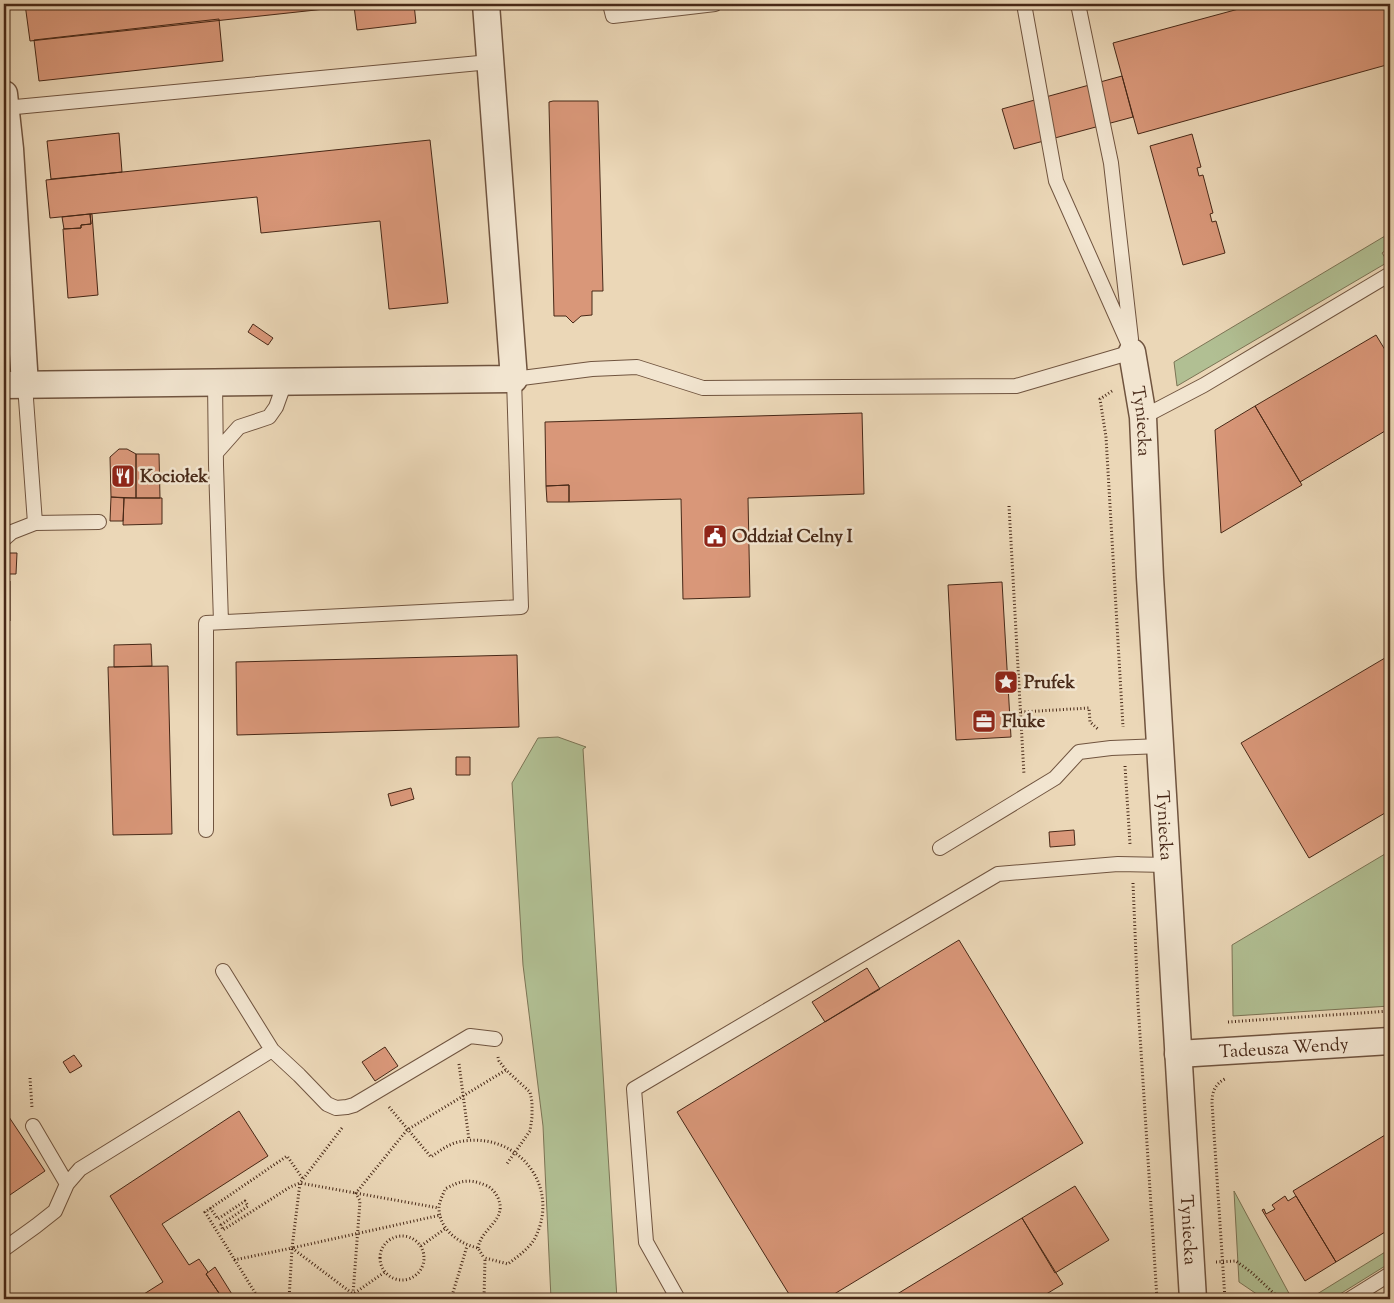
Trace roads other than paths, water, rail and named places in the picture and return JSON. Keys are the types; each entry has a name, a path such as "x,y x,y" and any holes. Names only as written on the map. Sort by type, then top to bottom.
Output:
{"street":[{"path":"4,101 11,158 14,385 514,379 486,4"},
{"name":"Tyniecka","path":"1132,352 1143,416 1150,577 1192,1299"},
{"name":"Tadeusza Wendy","path":"1178,1054 1390,1040"}],"lane":[{"path":"610,4 614,16 715,4"},
{"path":"1024,4 1056,181 1132,352"},
{"path":"1078,4 1111,163 1132,352"},
{"path":"4,101 490,62"},
{"path":"1143,416 1204,385 1390,274"},
{"path":"206,830 206,623 521,606 514,379 592,369 637,367 703,388 1016,386 1132,352"},
{"path":"216,382 221,622"},
{"path":"216,453 239,427 268,417 276,407 285,382"},
{"path":"14,385 35,523"},
{"path":"4,539 12,532 35,523 99,522"},
{"path":"940,848 1055,778 1079,752 1161,746"},
{"path":"678,1299 646,1242 634,1089 998,874 1132,864 1167,865"},
{"path":"223,971 272,1050 300,1075 327,1104 336,1108 347,1107 376,1092 470,1036 495,1039"},
{"path":"4,1248 55,1211 67,1184 80,1169 272,1050"},
{"path":"33,1126 67,1184"},
{"path":"1350,1299 1390,1274"}],"place":[{"name":"Kociołek","path":"123,476"},
{"name":"Oddział Celny I","path":"715,536"},
{"name":"Prufek","path":"1006,682"},
{"name":"Fluke","path":"984,721"}]}
